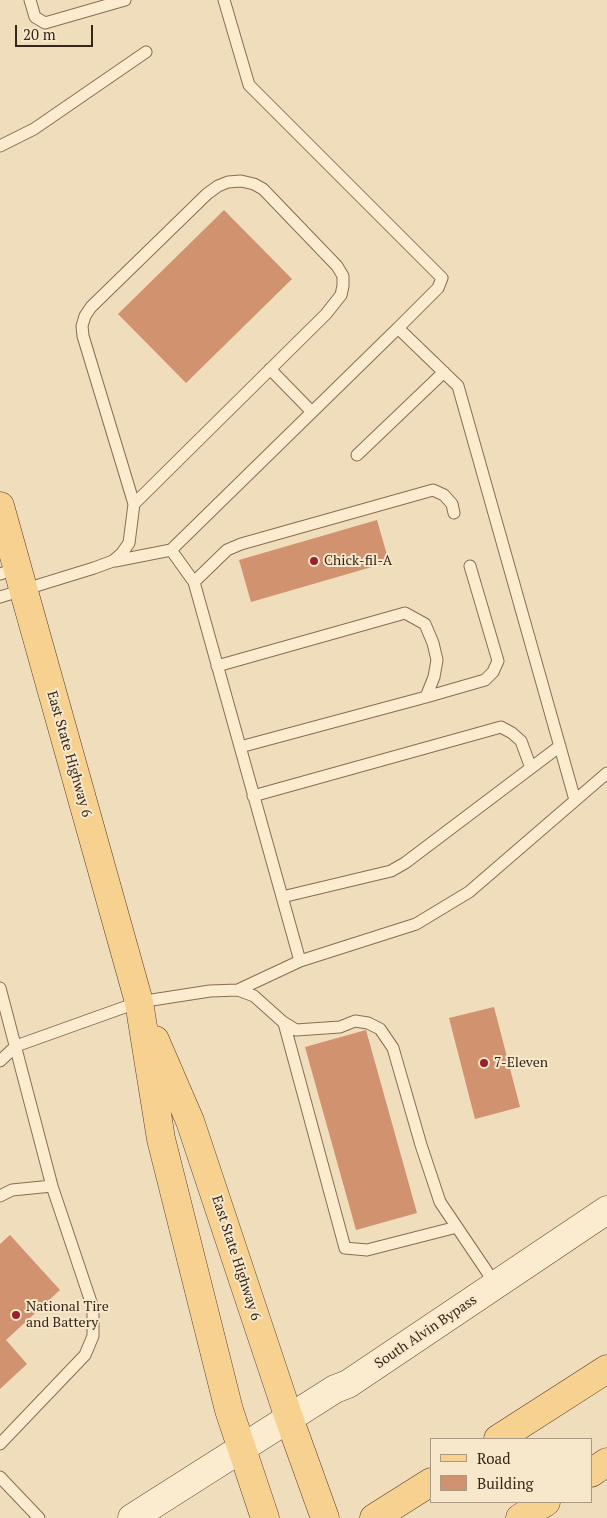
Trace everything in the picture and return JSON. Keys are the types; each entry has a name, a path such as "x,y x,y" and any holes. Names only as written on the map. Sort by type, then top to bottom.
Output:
{"main road":[{"name":"East State Highway 6","path":"0,506 10,582 139,1002 190,1121 289,1418 325,1518"},
{"name":"East State Highway 6","path":"139,1002 161,1139 229,1410 265,1518"},
{"path":"500,1438 607,1369"},
{"path":"592,1471 607,1462"},
{"path":"374,1518 430,1483"},
{"path":"520,1518 544,1503"}],"street":[{"name":"South Alvin Bypass","path":"132,1518 335,1389 348,1384 607,1210"}],"lane":[{"path":"30,0 35,16 45,23 125,0"},
{"path":"10,582 171,550 438,288 442,278 249,84 224,0"},
{"path":"0,146 34,129 146,52"},
{"path":"113,561 130,543 134,504 84,336 82,326 85,316 91,307 207,194 228,182 241,181 254,184 263,189 337,266 344,286 341,295 336,304 134,504"},
{"path":"398,328 458,386 575,800"},
{"path":"270,369 312,412"},
{"path":"357,455 444,372"},
{"path":"194,582 227,550 240,544 433,490 444,495 452,504 454,513"},
{"path":"171,550 194,582 300,961"},
{"path":"240,747 485,680 493,672 498,661 470,566"},
{"path":"217,666 405,613 425,624 433,643 437,660 434,677 426,697"},
{"path":"253,796 501,727 521,741 530,768"},
{"path":"282,897 391,871 405,863 560,746"},
{"path":"238,990 300,961 416,924 469,892 607,773"},
{"path":"0,988 52,1186 93,1308 93,1336 85,1355 0,1444"},
{"path":"0,1061 16,1046 139,1002 210,991 238,990 254,996 284,1023 296,1030 340,1027 355,1021 368,1023 380,1029 394,1048 421,1145 440,1202 496,1285"},
{"path":"284,1023 346,1248 367,1250 457,1227"},
{"path":"0,1196 12,1190 52,1186"},
{"path":"0,1478 39,1518"}],"building":[{"path":"224,210 292,279 186,383 118,314"},
{"name":"Chick-fil-A","path":"377,520 389,562 251,602 239,560"},
{"name":"7-Eleven","path":"494,1007 520,1107 475,1119 449,1018"},
{"path":"366,1030 417,1213 356,1230 305,1047"},
{"name":"National Tire and Battery","path":"10,1235 60,1290 6,1340 27,1364 0,1389 0,1244"}],"place":[{"name":"Chick-fil-A","path":"314,561"},
{"name":"7-Eleven","path":"484,1063"},
{"name":"National Tire and Battery","path":"16,1315"}]}
